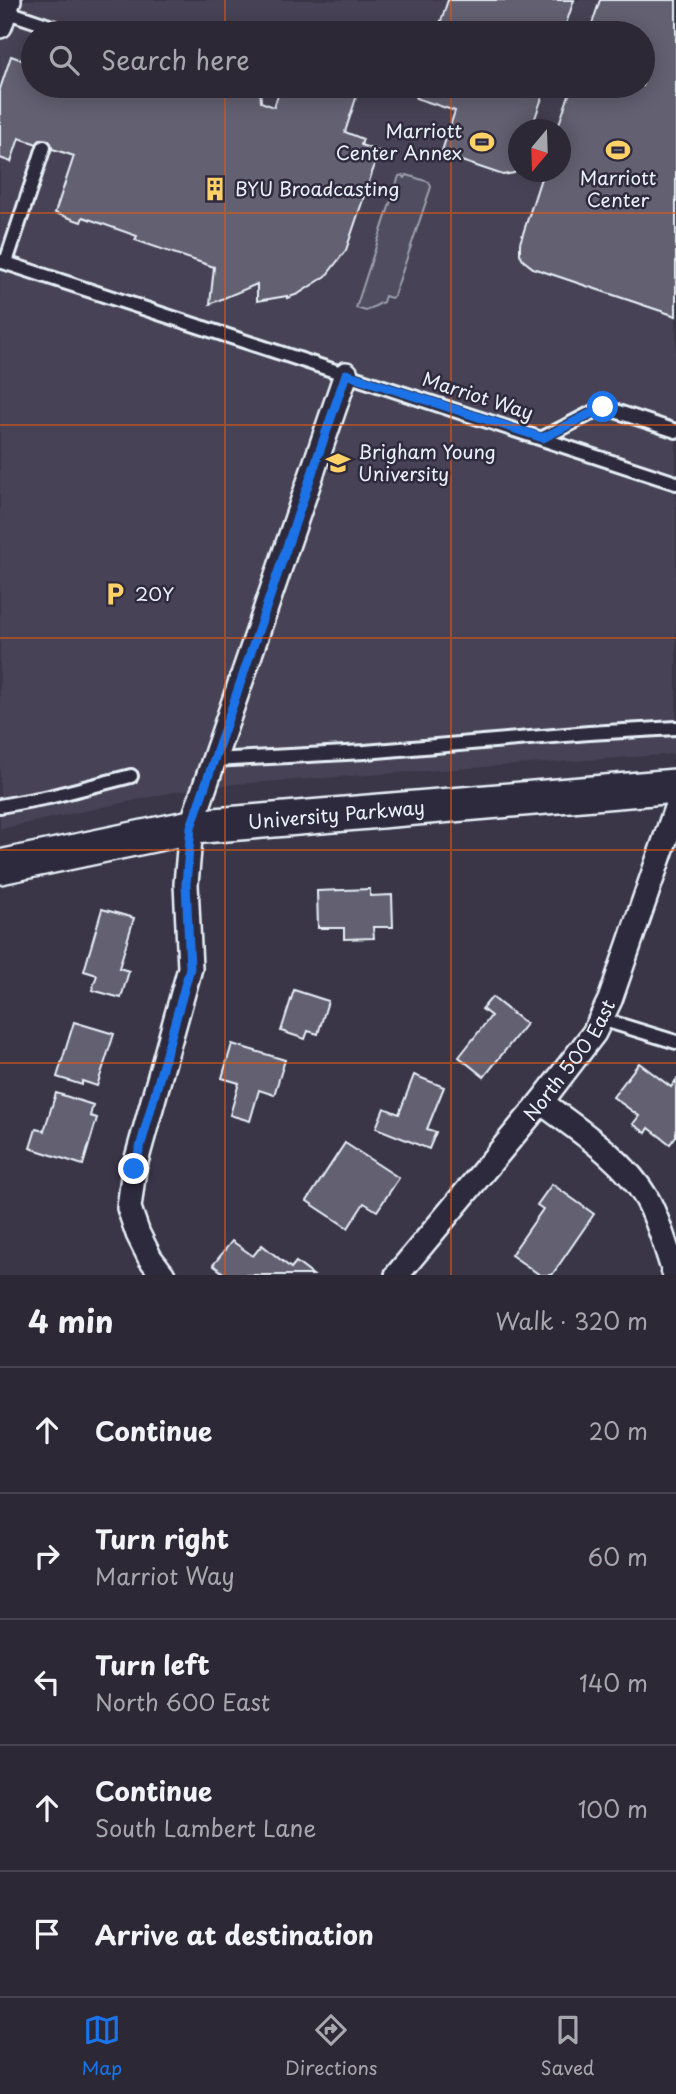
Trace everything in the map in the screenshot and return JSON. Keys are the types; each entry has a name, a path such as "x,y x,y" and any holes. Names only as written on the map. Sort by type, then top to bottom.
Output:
{"main road":[{"name":"University Parkway","path":"0,867 191,827 676,786"}],"street":[{"path":"163,1275 150,1258 138,1234 130,1208 134,1169 190,968 186,884 191,827 346,374"},
{"name":"North 500 East","path":"397,1275 541,1102 594,1033 610,1000 676,808"},
{"path":"541,1102 586,1136 634,1179 649,1202 675,1275"}],"lane":[{"path":"5,12 33,21"},
{"path":"3,262 44,147"},
{"name":"Marriot Way","path":"3,262 676,483"},
{"path":"543,438 603,407 676,431"},
{"path":"213,760 676,728"},
{"path":"0,806 49,797 131,776"},
{"path":"601,1019 676,1042"}],"shaded area":[{"name":"Brigham Young University","path":"0,0 676,0 676,754 234,784 174,792 0,829"},
{"path":"403,175 405,178 407,175 429,182 431,187 394,296 385,296 383,302 366,311 356,308 399,176"}],"building":[{"path":"448,0 574,0 567,21 441,21"},
{"name":"Marriott Center","path":"600,0 676,0 676,316 533,268 520,254 520,243 540,182 571,182 571,119 561,119 568,98 655,98 655,21 593,21"},
{"name":"BYU Broadcasting","path":"11,56 21,60 21,98 261,98 261,102 274,107 277,98 356,98 345,132 363,139 361,145 381,152 346,250 326,276 287,298 257,301 257,284 210,304 214,267 135,240 137,236 83,217 81,222 55,213 74,156 19,138 11,162 0,158 0,89"},
{"name":"Marriott Center Annex","path":"416,98 542,98 535,119 508,119 508,174 503,175 441,154 455,111"},
{"path":"370,889 370,896 392,895 393,927 373,927 374,938 344,939 344,928 318,928 317,891"},
{"path":"102,909 134,918 119,968 129,971 121,998 92,990 97,975 84,971"},
{"path":"294,990 328,1001 318,1034 308,1031 305,1039 281,1031"},
{"path":"492,997 526,1024 484,1077 459,1057 491,1016 482,1009"},
{"path":"74,1022 114,1034 97,1086 82,1081 82,1085 57,1077"},
{"path":"232,1044 285,1060 274,1095 259,1090 250,1121 230,1115 239,1083 222,1078"},
{"path":"639,1063 671,1087 676,1080 676,1136 670,1144 649,1128 646,1133 633,1124 639,1116 613,1097"},
{"path":"414,1075 444,1087 427,1129 436,1132 429,1149 376,1128 384,1108 399,1114"},
{"path":"56,1093 93,1105 90,1116 97,1118 83,1165 30,1148 36,1129 44,1131"},
{"path":"345,1143 399,1178 377,1211 364,1203 348,1228 307,1201"},
{"path":"552,1184 594,1214 552,1275 540,1275 511,1255 543,1209 537,1205"},
{"path":"232,1241 253,1256 262,1245 291,1268 296,1262 313,1275 226,1275 213,1265"}],"place":[{"name":"Marriott Center Annex","path":"482,142"},
{"name":"Marriott Center","path":"618,150"},
{"name":"BYU Broadcasting","path":"215,189"},
{"name":"Brigham Young University","path":"338,463"},
{"name":"20Y","path":"115,594"}],"route":[{"path":"134,1169 190,968 186,884 191,827 346,374 543,438 603,407"}]}
